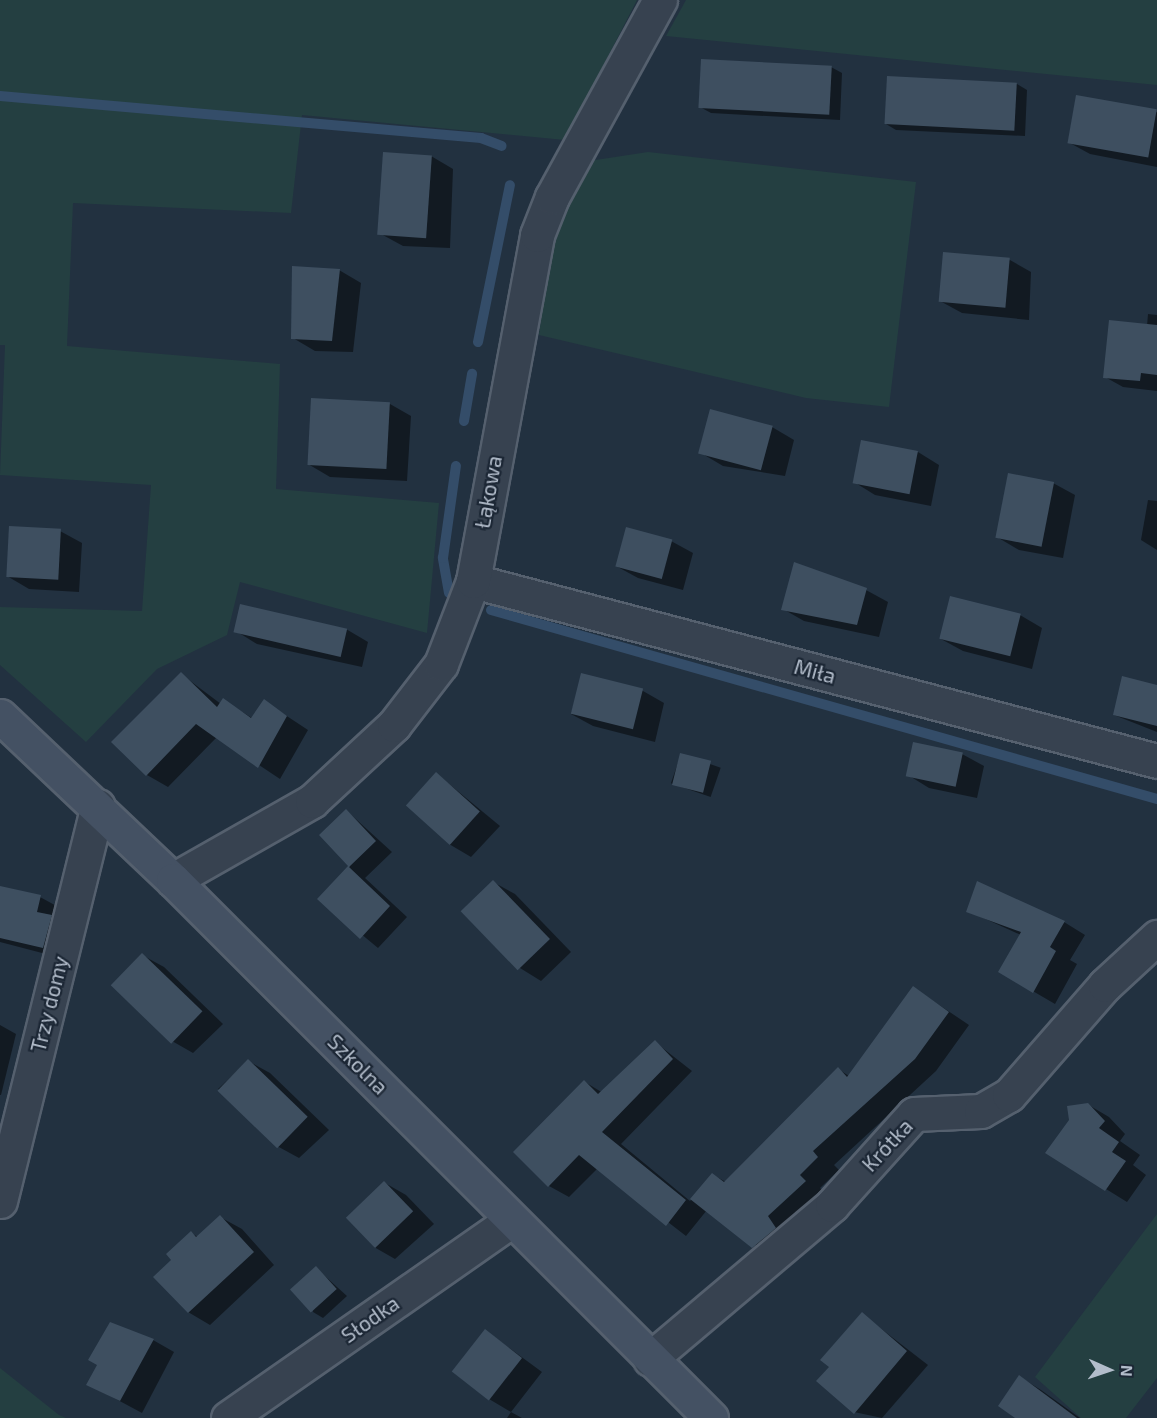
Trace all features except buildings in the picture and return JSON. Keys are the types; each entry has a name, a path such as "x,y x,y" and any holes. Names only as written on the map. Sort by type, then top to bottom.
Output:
{"street":[{"name":"Łąkowa","path":"173,880 312,801 394,725 441,664 473,581 534,245 552,197 660,0"},
{"name":"Miła","path":"473,581 1157,761"},
{"name":"Szkolna","path":"0,716 98,806 173,880 711,1418"},
{"name":"Trzy domy","path":"0,1201 98,806"},
{"name":"Krótka","path":"650,1359 832,1204 914,1114 981,1111 1009,1095 1105,985 1157,937"},
{"name":"Słodka","path":"228,1418 512,1220"}],"green space":[{"path":"0,0 637,0 565,140 302,115 291,213 73,203 67,346 280,364 276,489 439,503 427,633 240,582 227,635 157,669 86,742 0,665 0,607 142,611 151,485 0,475 5,345 0,345"},
{"path":"686,0 1157,0 1157,85 666,36"},
{"path":"648,152 916,182 889,407 806,398 539,335 549,249 589,161"},
{"path":"1157,1214 1157,1378 1126,1418 1081,1418 1035,1377"},
{"path":"0,1368 59,1415 66,1418 0,1418"}],"waterway":[{"path":"0,96 481,138 502,146"},
{"path":"478,342 510,185"},
{"path":"464,421 472,374"},
{"path":"449,593 443,558 456,466"},
{"path":"491,610 1157,799"}]}
